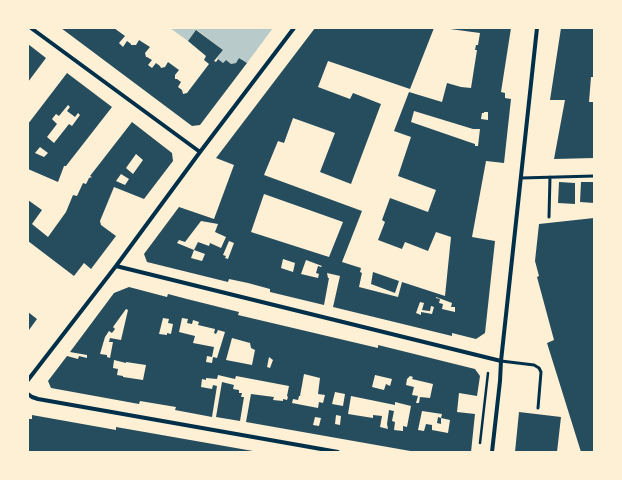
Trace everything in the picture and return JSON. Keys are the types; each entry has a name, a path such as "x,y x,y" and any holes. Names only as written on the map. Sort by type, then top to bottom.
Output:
{"street":[{"path":"31,28 200,152"},
{"path":"28,380 116,266 294,28"},
{"path":"492,452 538,28"},
{"path":"116,266 501,362"},
{"path":"28,394 38,399 338,452"}],"lane":[{"path":"521,178 594,176"},
{"path":"549,217 550,177"},
{"path":"501,362 534,365 539,368 538,408"}],"shaded area":[{"path":"170,28 273,28 247,63 239,58 236,63 231,64 226,60 223,63 217,58 223,50 197,30 188,41"}],"building":[{"path":"61,28 114,28 125,36 119,43 123,47 127,41 131,45 136,45 139,40 150,47 145,53 146,57 152,60 148,65 152,68 156,63 161,68 165,67 168,62 179,70 175,75 175,79 181,82 178,87 182,90 183,94 187,93 209,64 204,60 206,56 188,41 196,30 223,50 214,61 216,62 218,59 223,63 226,60 231,64 236,63 239,58 247,63 200,125 192,126"},
{"path":"315,28 434,28 410,89 328,61 318,87 350,99 353,93 381,104 351,184 320,172 335,133 293,118 284,143 278,141 264,175 362,211 342,262 361,268 360,272 362,273 359,287 398,297 402,282 445,296 451,237 436,232 428,251 405,242 402,249 378,240 385,222 382,220 390,198 428,212 436,190 398,176 411,137 394,131 409,92 442,102 447,83 471,88 477,50 475,50 476,45 478,45 480,33 450,28 511,28 501,92 505,93 505,98 511,99 504,163 486,161 472,237 495,241 485,333 476,339 452,333 452,336 333,307 340,276 327,273 329,278 324,305 270,292 270,289 248,283 229,279 228,282 147,262 144,254 179,207 214,219 234,165 216,158","holes":["414,111 473,129 480,129 478,146 475,146 475,144 411,122","488,112 488,120 481,119 482,113","264,194 343,222 329,257 251,232","201,221 218,224 215,232 226,237 221,248 210,243 209,246 198,242 194,250 177,243 179,240 185,242","229,241 234,243 228,259 225,258 226,256 223,255","194,250 205,254 202,261 191,258","283,259 295,263 293,272 281,268","306,260 322,266 318,266 316,273 319,274 318,278 301,274","436,297 452,303 451,307 455,307 455,312 442,309 443,304 439,303 440,299","420,302 424,303 422,310 430,311 431,306 434,307 432,314 421,312 421,315 416,313"]},
{"path":"561,28 594,28 594,77 591,77 589,102 594,102 594,158 554,159 565,100 550,100"},
{"path":"28,44 46,58 28,82"},
{"path":"67,73 112,107 66,166 64,166 58,182 28,169 28,124","holes":["68,105 70,107 67,111 75,117 78,113 80,115 72,126 69,124 54,143 47,137 57,124 52,119 56,114 59,116","40,147 48,153 44,157 35,153"]},
{"path":"132,122 172,153 173,161 144,199 114,187 100,221 101,225 116,236 91,269 84,263 74,276 28,241 28,200 42,210 32,224 48,237 66,212 73,195 77,196 83,183 86,184 89,178 92,177 90,176","holes":["136,154 143,160 133,174 126,168","121,174 129,179 125,185 116,181"]},
{"path":"559,182 575,183 575,204 558,203"},
{"path":"581,182 594,182 594,203 580,202"},
{"path":"594,218 594,452 581,452 547,343 554,340 537,277 539,276 535,261 539,224"},
{"path":"373,272 399,281 395,293 371,284"},
{"path":"129,287 167,297 168,294 239,312 238,315 378,348 378,345 475,369 480,376 477,396 459,393 457,412 475,414 471,452 416,452 246,422 251,394 274,397 273,400 283,401 283,399 287,400 289,386 236,376 235,379 218,375 217,379 202,379 201,387 212,389 213,385 217,386 212,417 175,410 176,407 140,401 139,404 51,388 48,381 67,356 78,359 79,356 87,358 87,355 70,352 114,293","holes":["126,309 128,310 121,340 110,338 109,342 113,342 110,358 107,357 107,355 100,354 105,337 109,331 112,333 115,329 113,327","163,318 169,319 168,323 173,324 171,334 167,333 167,335 159,334","182,318 188,319 187,323 192,324 193,320 199,322 198,325 215,329 214,333 216,334 218,330 225,332 217,358 213,357 212,363 206,362 207,356 212,357 214,347 193,343 195,336 179,332","232,338 250,343 251,348 255,350 252,365 226,360","269,357 273,360 270,368 267,367","114,360 146,365 143,380 117,375 118,369 113,368","304,374 320,378 318,394 325,395 323,403 319,402 318,408 292,403 293,399 298,400","375,375 392,379 390,386 386,384 384,390 372,387","410,376 413,377 412,379 433,384 430,398 420,397 419,403 416,403 418,396 412,395 414,387 406,385 407,379","335,392 345,394 343,406 332,404","351,396 395,405 395,402 411,406 407,427 403,426 403,431 394,430 395,422 392,421 394,411 389,410 387,424 388,429 380,427 382,416 373,415 373,418 348,414","422,411 442,414 441,418 450,420 448,433 432,430 432,425 426,424 424,431 418,430","336,415 341,416 340,425 335,424","315,417 321,418 319,426 313,425"]},
{"path":"28,312 37,319 29,330 28,329"},
{"path":"222,382 234,385 233,389 239,390 239,393 242,393 241,397 244,397 240,421 216,417"},
{"path":"519,412 561,417 557,452 515,452"},
{"path":"32,415 116,430 116,427 253,452 28,452 28,419 32,419"},
{"path":"438,417 441,418 441,424 437,423"}]}
